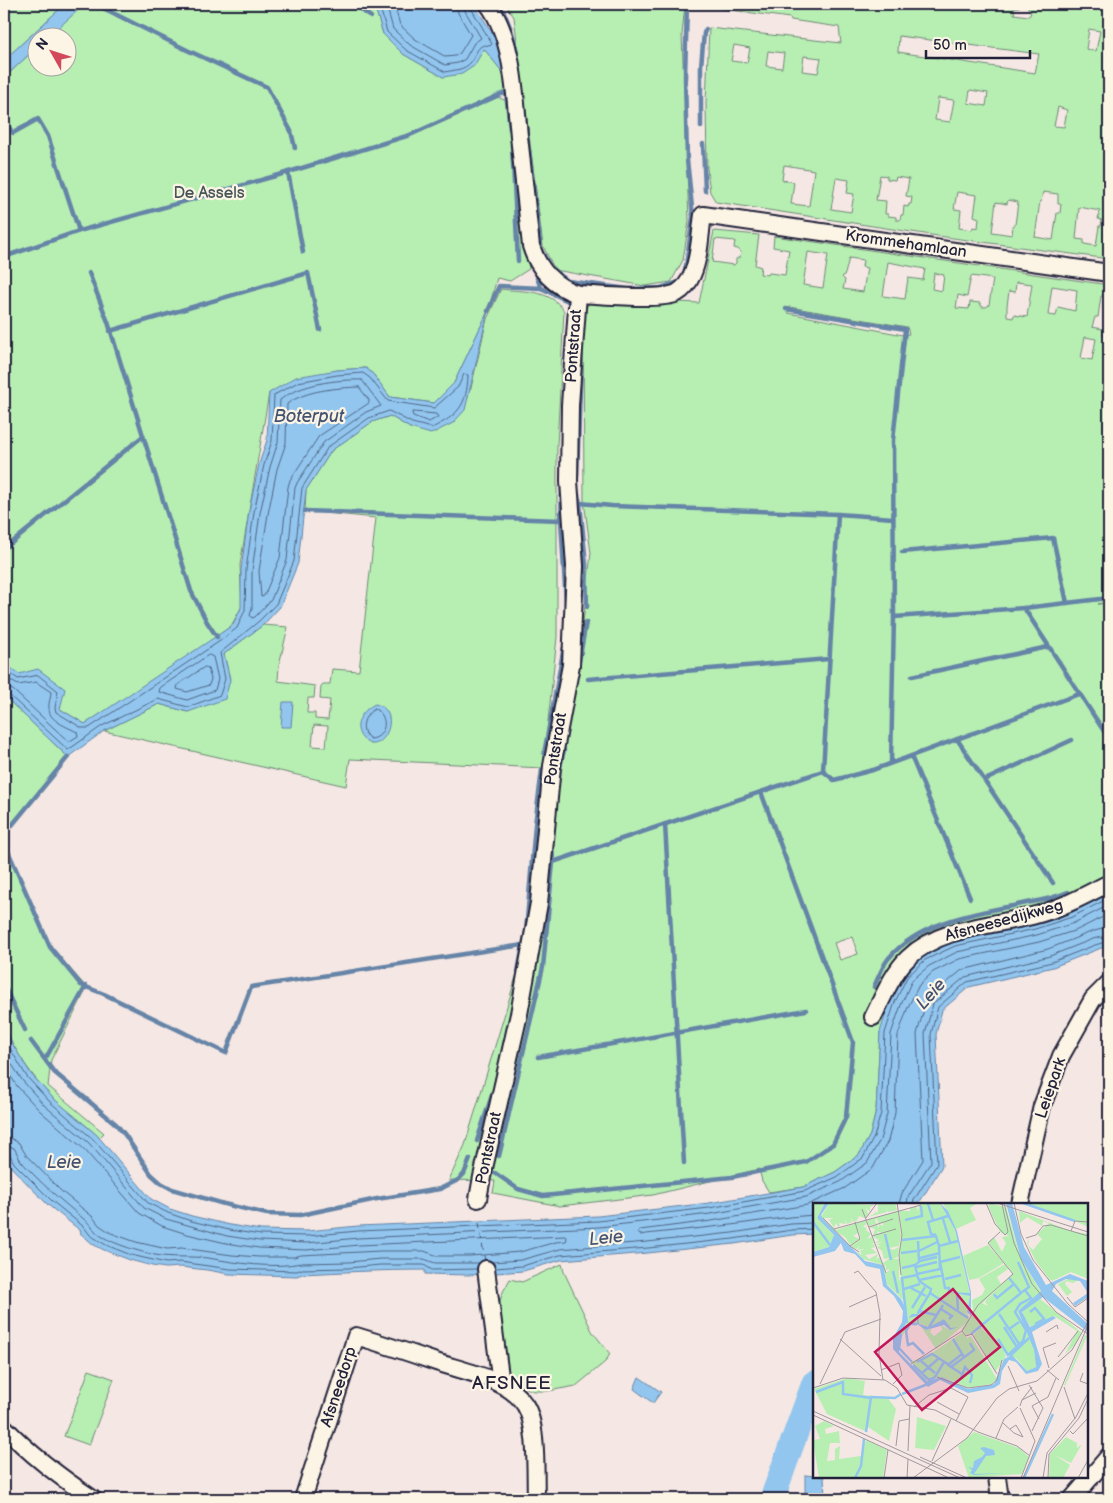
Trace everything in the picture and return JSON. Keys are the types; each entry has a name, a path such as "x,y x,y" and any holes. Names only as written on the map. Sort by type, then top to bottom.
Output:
{"street":[{"name":"Pontstraat","path":"488,4 496,14 505,37 514,87 531,246 541,269 548,277 567,291 578,294 669,296 688,284 693,274 698,255 703,215"},
{"name":"Krommehamlaan","path":"703,215 1109,273"},
{"name":"Pontstraat","path":"478,1199 519,1014 539,903 552,766 570,665 575,566 569,481 570,405 578,294"},
{"name":"Afsneesedijkweg","path":"873,1017 890,984 907,958 934,940 958,932 1034,916 1067,904 1109,882"},
{"name":"Leiepark","path":"1020,1203 1042,1106 1061,1056 1094,999 1109,983"},
{"path":"486,1270 501,1384"},
{"name":"Afsneedorp","path":"303,1499 356,1336 460,1369 501,1384 513,1392 525,1405 533,1427 536,1499"},
{"path":"4,1427 52,1471 93,1499"},
{"path":"1072,1499 1109,1456"},
{"path":"997,1478 1000,1499"}],"green space":[{"path":"4,4 65,4 39,28 28,28 28,38 4,60"},
{"name":"De Assels","path":"84,4 374,4 383,34 403,54 443,77 484,48 504,74 506,95 495,96 518,106 526,248 529,269 510,281 497,278 488,311 454,383 434,403 390,397 373,374 365,368 337,370 269,393 240,565 242,606 231,626 158,679 85,724 60,709 4,663 4,78 28,55 28,78 78,78 78,28 57,28"},
{"path":"505,4 685,4 682,35 689,221 683,260 671,282 645,286 555,270 543,246 514,17"},
{"path":"700,4 1019,4 1019,7 1015,7 1014,14 1028,16 1031,10 1028,9 1029,4 1109,4 1109,259 938,236 716,202 710,192 707,169 706,103 709,28 841,43 839,27 791,20 790,18 701,6","holes":["1089,29 1100,31 1096,51 1086,49","899,36 1039,54 1035,73 898,52","734,45 750,48 747,63 731,61","768,51 784,53 782,68 766,66","804,56 821,58 818,73 802,71","970,90 988,93 986,106 968,103","938,98 954,100 950,122 935,120","1058,107 1067,110 1064,127 1054,126","784,165 814,170 809,206 791,204 794,182 782,180","880,175 887,176 887,179 895,180 896,177 909,179 906,196 912,197 911,204 908,207 904,206 903,215 901,215 900,220 885,214 886,201 876,200","836,178 849,180 847,193 854,194 851,212 831,209","957,192 977,195 974,216 979,218 978,228 973,227 972,230 959,228 961,210 954,209","1043,192 1058,194 1058,204 1061,204 1060,213 1057,213 1053,240 1035,237","1008,200 1018,202 1012,235 992,232 996,202 1007,204","1079,207 1100,211 1098,219 1102,220 1101,226 1099,226 1096,246 1084,244 1084,240 1076,239"]},
{"path":"714,231 759,235 755,265 761,267 760,274 785,275 789,250 773,247 774,236 1109,285 1109,297 1101,296 1098,317 1095,317 1092,327 1103,329 1103,335 1109,336 1109,602 1098,604 1109,603 1109,893 1070,913 1034,924 953,941 880,1032 876,1111 870,1135 859,1155 835,1172 803,1187 769,1192 762,1181 759,1169 653,1195 560,1206 493,1193 495,1181 449,1180 465,1145 525,947 534,861 551,855 556,807 581,640 591,553 584,501 583,311 594,298 699,303","holes":["715,239 735,241 734,248 741,252 734,265 712,262","808,252 828,255 823,288 803,285","849,258 863,260 862,267 867,268 863,292 843,289 845,280 842,277 845,274","888,262 925,269 923,280 908,278 905,299 883,296","934,273 944,275 942,291 932,289","971,276 993,279 989,305 982,307 980,303 970,302 969,309 956,308 958,295 967,297","1016,282 1032,284 1027,317 1014,315 1013,318 1007,317 1009,291 1015,292","1052,286 1077,290 1075,311 1058,307 1056,316 1048,315","789,307 907,327 909,334 903,335 788,313","1085,337 1096,339 1092,360 1081,358","852,937 858,954 840,960 834,943"]},
{"path":"501,289 527,291 544,295 552,299 564,311 557,446 557,637 543,768 350,759 346,786 104,731 159,704 188,712 230,679 224,654 263,625 288,627 279,665 278,681 315,686 314,698 308,698 307,713 315,713 315,719 328,720 330,700 320,699 321,686 323,684 330,684 332,669 359,671 376,518 305,511 306,490 332,450 372,422 390,416 410,428 471,388 487,319","holes":["314,725 328,726 326,747 312,746"]},
{"path":"4,696 68,757 4,836"},
{"path":"4,840 52,948 87,988 51,1060 48,1086 104,1133 99,1138 58,1102 31,1073 4,1026"},
{"path":"562,1264 592,1331 610,1354 605,1362 576,1386 548,1391 534,1391 518,1385 509,1373 497,1310 510,1279 522,1282"},
{"path":"89,1370 114,1379 89,1445 64,1436"}],"water":[{"path":"65,4 85,4 58,28 39,28"},
{"path":"374,4 474,4 496,39 504,74 484,49 474,66 462,74 443,77 403,54 383,34"},
{"path":"28,38 28,55 4,78 4,60"},
{"name":"Boterput","path":"488,311 465,410 453,423 431,434 410,428 390,416 372,422 332,450 306,490 298,563 280,607 263,625 224,654 230,680 225,699 188,712 159,704 104,731 68,757 4,696 4,663 19,674 38,669 65,689 60,709 85,724 233,625 241,608 241,570 249,511 259,464 267,440 269,393 296,377 337,370 366,368 373,374 390,397 434,403 454,383"},
{"path":"283,702 293,702 291,727 281,727"},
{"path":"375,704 384,708 388,715 389,723 383,739 377,743 370,744 360,734 358,724 362,714"},
{"name":"Leie","path":"1109,893 1109,945 1053,967 969,987 942,1010 936,1034 942,1166 921,1200 916,1203 813,1203 813,1234 648,1253 561,1260 523,1271 470,1275 425,1274 425,1270 409,1270 302,1274 297,1276 229,1274 180,1267 166,1268 130,1260 94,1245 80,1233 81,1231 48,1205 9,1165 4,1150 4,1026 31,1074 53,1098 97,1135 151,1199 170,1209 230,1225 261,1230 307,1231 358,1226 598,1216 709,1203 803,1187 835,1172 859,1155 870,1135 876,1111 880,1032 890,1000 903,973 922,956 953,941 1034,924 1070,913"},
{"path":"639,1377 661,1392 653,1403 634,1389"},
{"path":"805,1475 813,1476 813,1478 824,1478 825,1499 798,1499 805,1493"}],"waterway":[{"path":"95,4 267,87 291,131 295,148"},
{"path":"353,4 371,17"},
{"path":"499,4 511,29 517,56"},
{"path":"529,150 541,250 551,268 568,281 628,289 661,288 682,281 693,217 687,160 685,77 687,4"},
{"path":"701,127 701,66 706,29"},
{"path":"4,257 79,231 279,175 410,135 506,92 510,129"},
{"path":"4,120 13,133 38,119 48,136 79,231"},
{"path":"526,126 528,142"},
{"path":"512,144 518,261"},
{"path":"703,144 705,191"},
{"path":"288,172 303,252"},
{"path":"89,273 108,322 191,591 217,637"},
{"path":"110,331 308,273 320,330"},
{"path":"488,311 499,286 541,288 537,278"},
{"path":"541,288 570,302 570,306"},
{"path":"786,309 905,329 893,440 894,617 891,763"},
{"path":"577,476 581,361"},
{"path":"4,549 143,436"},
{"path":"561,520 562,484"},
{"path":"577,491 580,503 612,506 838,514 893,518"},
{"path":"580,503 586,565 587,607"},
{"path":"305,511 561,520 566,604"},
{"path":"838,514 823,771 834,780 873,770 1079,694"},
{"path":"902,552 1053,538 1067,603"},
{"path":"1109,598 1024,608 1109,739"},
{"path":"894,617 1024,608"},
{"path":"578,667 586,622"},
{"path":"544,754 564,647"},
{"path":"912,676 1048,647"},
{"path":"588,679 829,659"},
{"path":"957,739 1053,883"},
{"path":"985,780 1072,740"},
{"path":"559,770 564,750"},
{"path":"911,756 970,898"},
{"path":"4,835 68,757"},
{"path":"4,842 50,947 81,985 104,994 226,1053 251,987 523,945 526,932 535,825 542,770"},
{"path":"499,1156 543,967 553,862 823,771"},
{"path":"495,1173 518,1189 543,1196 732,1177 806,1162 833,1144 846,1117 853,1042 761,792"},
{"path":"665,824 684,1163"},
{"path":"552,845 553,862"},
{"path":"874,987 888,959 900,947 929,929 962,917 1047,899 1068,892"},
{"path":"518,972 523,945"},
{"path":"4,986 25,1030"},
{"path":"47,1056 86,986"},
{"path":"538,1057 806,1010"},
{"path":"31,1041 54,1072 116,1124 151,1174 161,1183 172,1189 224,1204 267,1214 300,1215 377,1199 440,1189 458,1180 464,1174 470,1159"},
{"path":"477,1141 493,1092"},
{"path":"772,1499 813,1386"}],"ferry route":[{"path":"479,1223 485,1262"}],"district":[{"name":"AFSNEE","path":"512,1383"}]}
